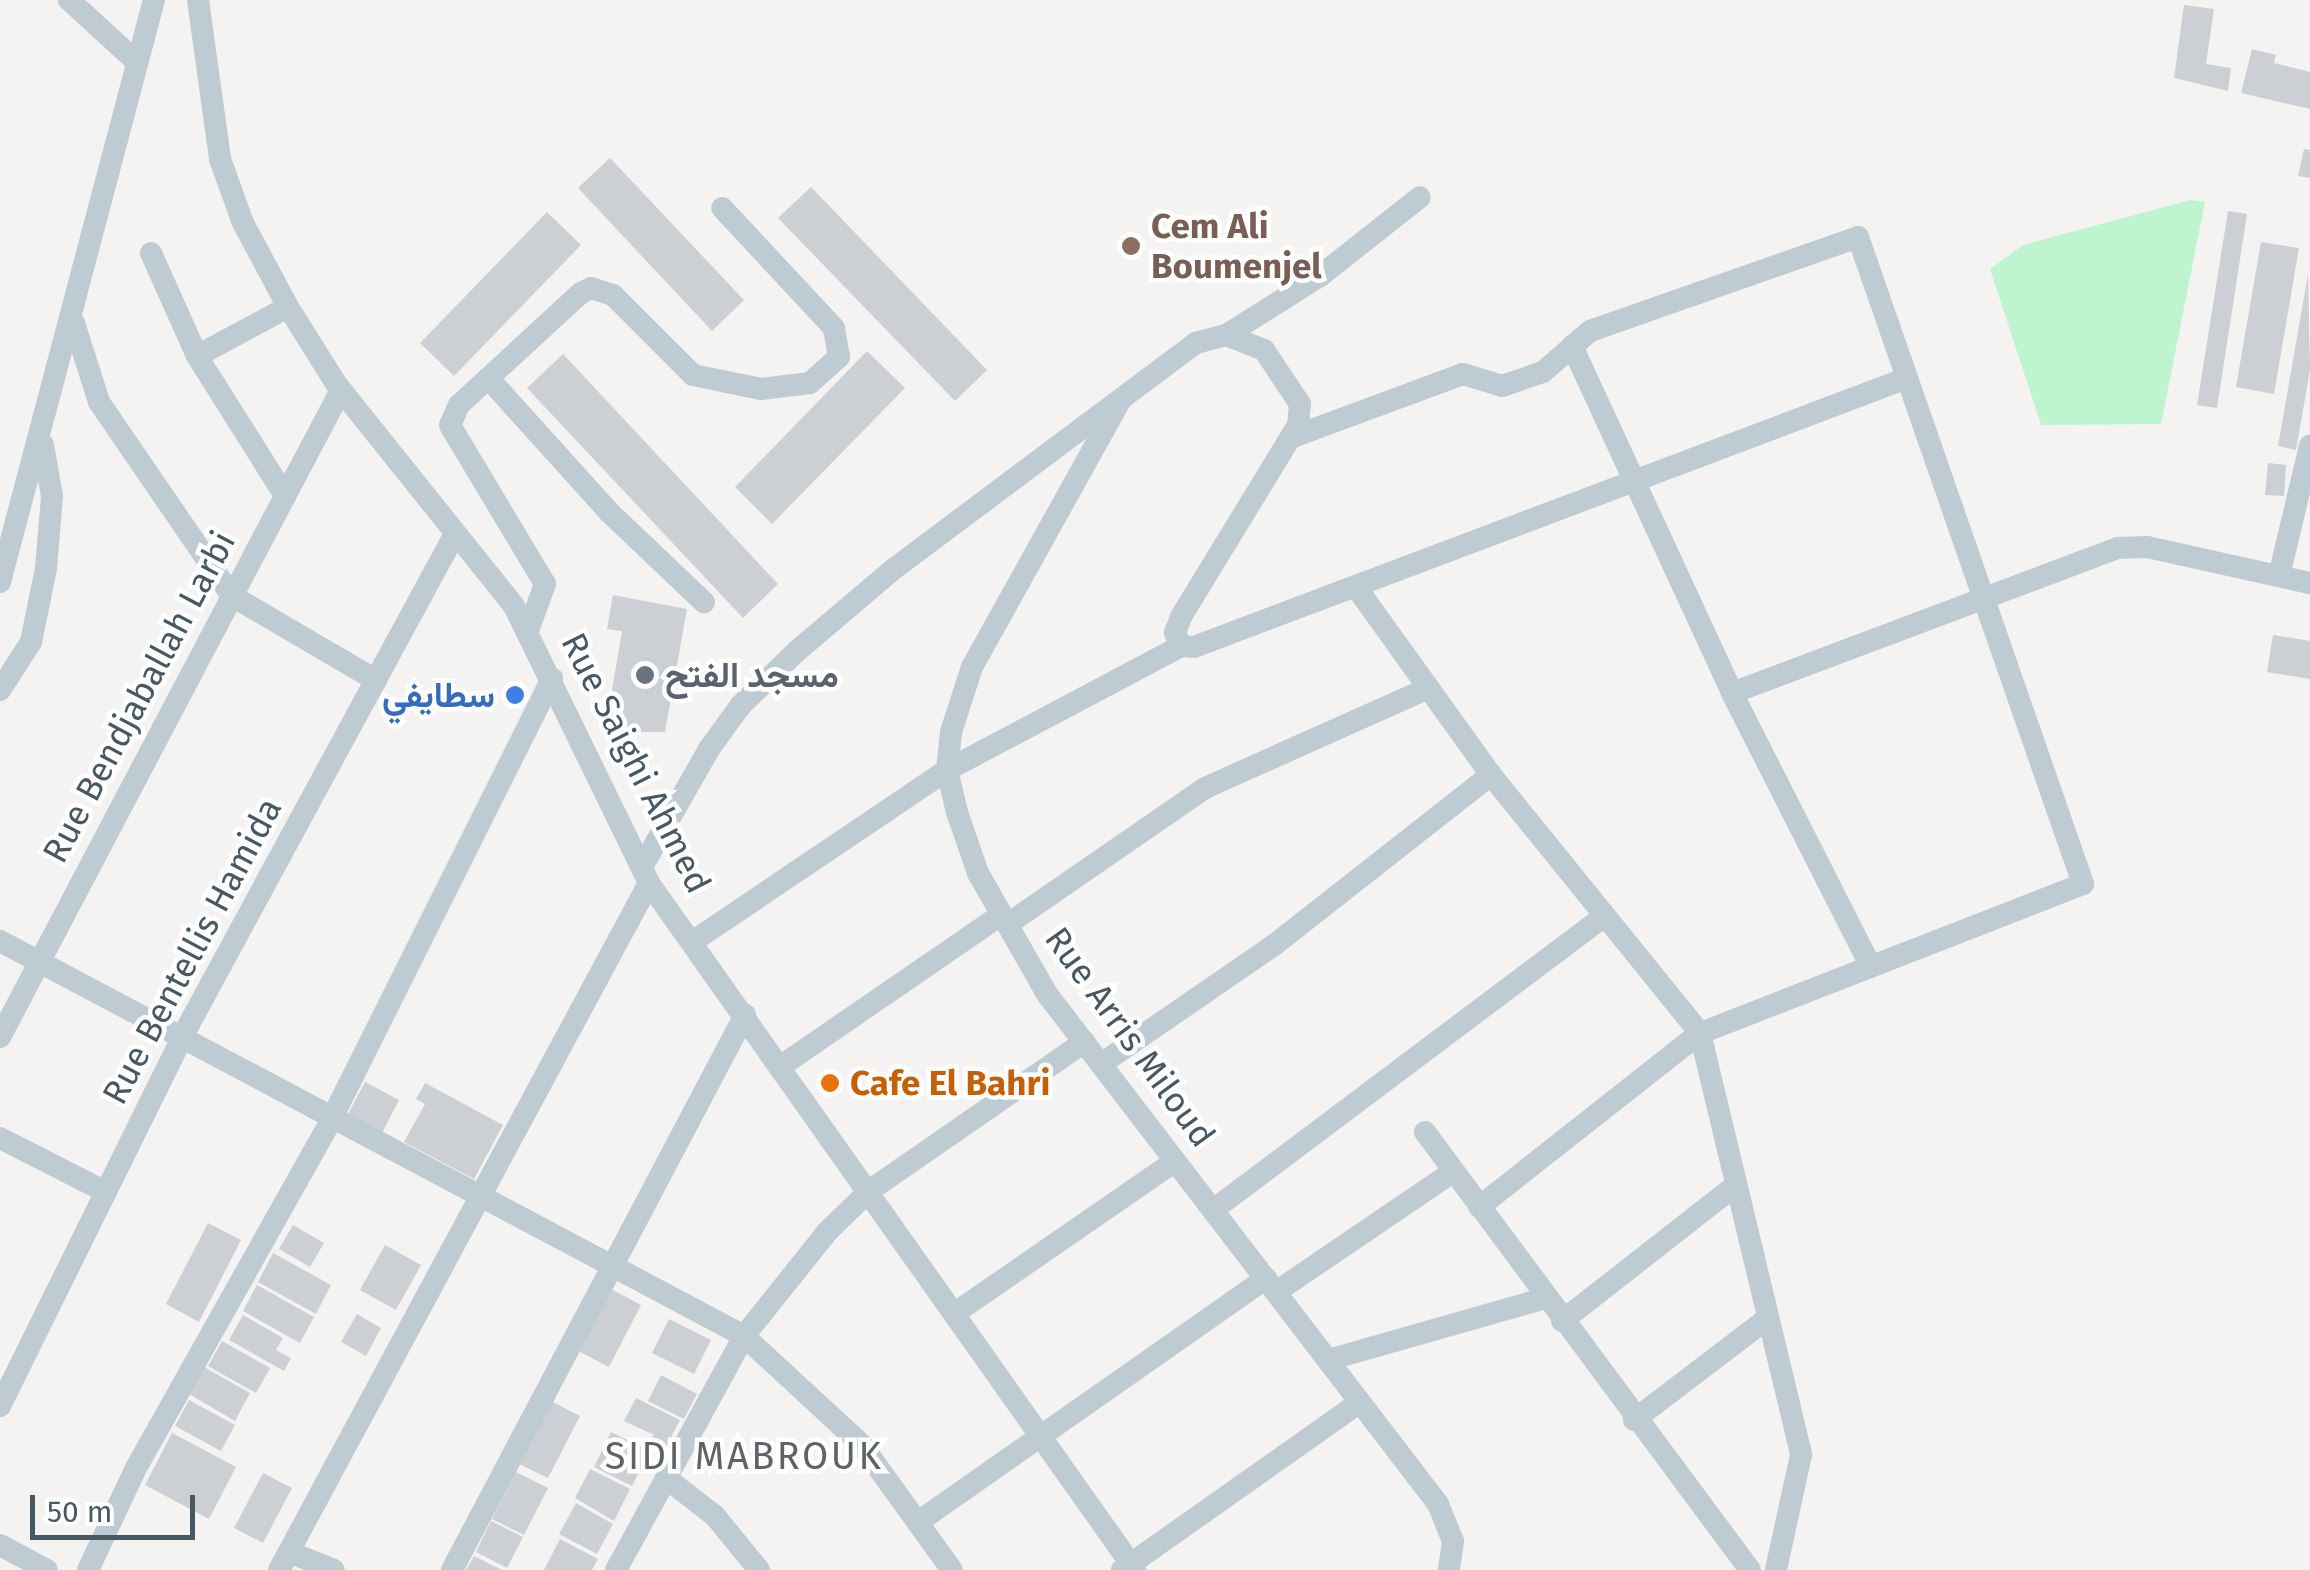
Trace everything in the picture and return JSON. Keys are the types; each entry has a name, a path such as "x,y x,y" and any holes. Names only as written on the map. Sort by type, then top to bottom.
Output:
{"street":[{"path":"69,0 138,62"},
{"path":"0,582 73,320 154,0"},
{"name":"Rue Saighi Ahmed","path":"198,0 220,159 243,224 288,307 341,390 528,628 646,875 1044,1438 1129,1568"},
{"path":"334,1570 284,1561 481,1197 646,875 741,705 895,568 1176,353 1226,335 1320,276 1420,197"},
{"path":"528,628 545,584 450,425 459,405 590,288 613,295 693,375 761,388 810,383 832,369 840,345 834,328 722,208"},
{"path":"1290,438 1463,374 1502,386 1543,372 1590,331 1858,237 2083,884 1700,1033 1479,1207"},
{"path":"150,253 197,356 285,496"},
{"path":"197,356 288,307"},
{"path":"73,320 99,402 232,596 376,680"},
{"path":"1181,646 1175,633 1181,616 1290,438 1300,404 1292,382 1264,350 1226,335"},
{"path":"1572,346 1732,693 1871,967"},
{"path":"692,942 947,770 1181,646 1219,642 1907,378"},
{"path":"489,379 609,512 704,602"},
{"name":"Rue Bendjaballah Larbi","path":"0,1037 341,390"},
{"name":"Rue Arris Miloud","path":"1124,394 972,667 951,732 947,770 978,873 1004,919 1084,1042 1438,1504 1453,1541 1449,1570"},
{"path":"0,690 31,642 46,568 52,496 42,436"},
{"path":"2279,576 2310,446"},
{"name":"Rue Bentellis Hamida","path":"0,1406 182,1039 455,534"},
{"path":"1732,693 1982,594 2118,548 2147,547 2310,583"},
{"path":"1356,587 1492,775 1700,1033 1801,1455 1776,1570"},
{"path":"88,1570 136,1468 331,1120 552,678"},
{"path":"781,1066 1206,788 1429,688"},
{"path":"1101,1064 1274,945 1492,775"},
{"path":"1213,1210 1606,916"},
{"path":"0,941 744,1336 861,1444 952,1570"},
{"path":"452,1570 745,1015"},
{"path":"616,1570 744,1336 775,1290 869,1191 1084,1042"},
{"path":"1425,1132 1634,1420 1750,1570"},
{"path":"0,1138 106,1192"},
{"path":"956,1313 1175,1160"},
{"path":"918,1522 1271,1285 1454,1172"},
{"path":"1562,1322 1736,1185"},
{"path":"1328,1360 1545,1298"},
{"path":"1634,1420 1768,1318"},
{"path":"1129,1568 1360,1402"},
{"path":"666,1478 716,1516 759,1570"},
{"path":"0,1545 47,1570"}],"green space":[{"path":"2190,200 2205,202 2161,424 2041,425 1990,269 2023,245"}],"building":[{"path":"2184,5 2214,9 2206,64 2231,68 2228,91 2174,78"},
{"path":"2252,49 2276,55 2274,63 2310,72 2310,109 2241,93"},
{"path":"2304,149 2310,150 2310,178 2298,176"},
{"path":"610,158 744,300 712,331 578,188"},
{"path":"811,187 987,370 955,401 778,218"},
{"path":"2228,211 2247,214 2217,408 2197,405"},
{"path":"547,212 581,245 454,376 420,343"},
{"path":"2261,242 2299,248 2274,394 2236,387"},
{"path":"2308,274 2310,370 2296,450 2278,446"},
{"path":"867,351 905,388 772,524 735,487"},
{"path":"563,354 778,584 743,618 527,388"},
{"path":"2268,463 2286,465 2284,496 2265,495"},
{"name":"مسجد الفتح","path":"613,595 687,609 665,732 626,732 624,722 607,719 622,631 607,629"},
{"path":"2273,635 2310,641 2310,679 2267,672"},
{"path":"365,1082 399,1100 382,1133 348,1114"},
{"path":"425,1083 503,1125 474,1179 404,1142 425,1104 416,1099"},
{"path":"208,1223 241,1240 199,1322 166,1304"},
{"path":"293,1225 324,1243 310,1267 279,1249"},
{"path":"385,1245 421,1265 396,1310 360,1290"},
{"path":"273,1253 331,1285 316,1314 258,1282"},
{"path":"257,1285 314,1317 300,1343 243,1311"},
{"path":"609,1288 641,1305 609,1367 576,1350"},
{"path":"357,1314 381,1328 366,1356 341,1342"},
{"path":"243,1315 283,1338 276,1350 291,1358 284,1371 229,1340"},
{"path":"669,1319 711,1340 694,1374 652,1353"},
{"path":"222,1341 270,1368 256,1393 208,1366"},
{"path":"204,1367 250,1393 235,1421 189,1394"},
{"path":"661,1375 697,1394 684,1419 648,1401"},
{"path":"636,1398 680,1420 663,1453 645,1444 654,1435 624,1421"},
{"path":"189,1400 235,1425 221,1451 175,1426"},
{"path":"549,1400 580,1416 548,1478 517,1463"},
{"path":"611,1432 650,1451 632,1486 594,1467"},
{"path":"172,1433 236,1467 209,1519 145,1485"},
{"path":"590,1469 630,1489 614,1521 575,1498"},
{"path":"516,1472 548,1488 524,1535 492,1519"},
{"path":"263,1473 292,1488 263,1543 234,1528"},
{"path":"576,1503 613,1524 597,1554 559,1534"},
{"path":"491,1521 523,1537 507,1568 476,1552"},
{"path":"560,1539 598,1559 592,1570 544,1570"},
{"path":"474,1556 502,1570 466,1570"}],"place":[{"name":"Cem Ali Boumenjel","path":"1131,246"},
{"name":"مسجد الفتح","path":"645,675"},
{"name":"سطايفي","path":"515,695"},
{"name":"Cafe El Bahri","path":"830,1083"}],"district":[{"name":"SIDI MABROUK","path":"744,1457"}]}
